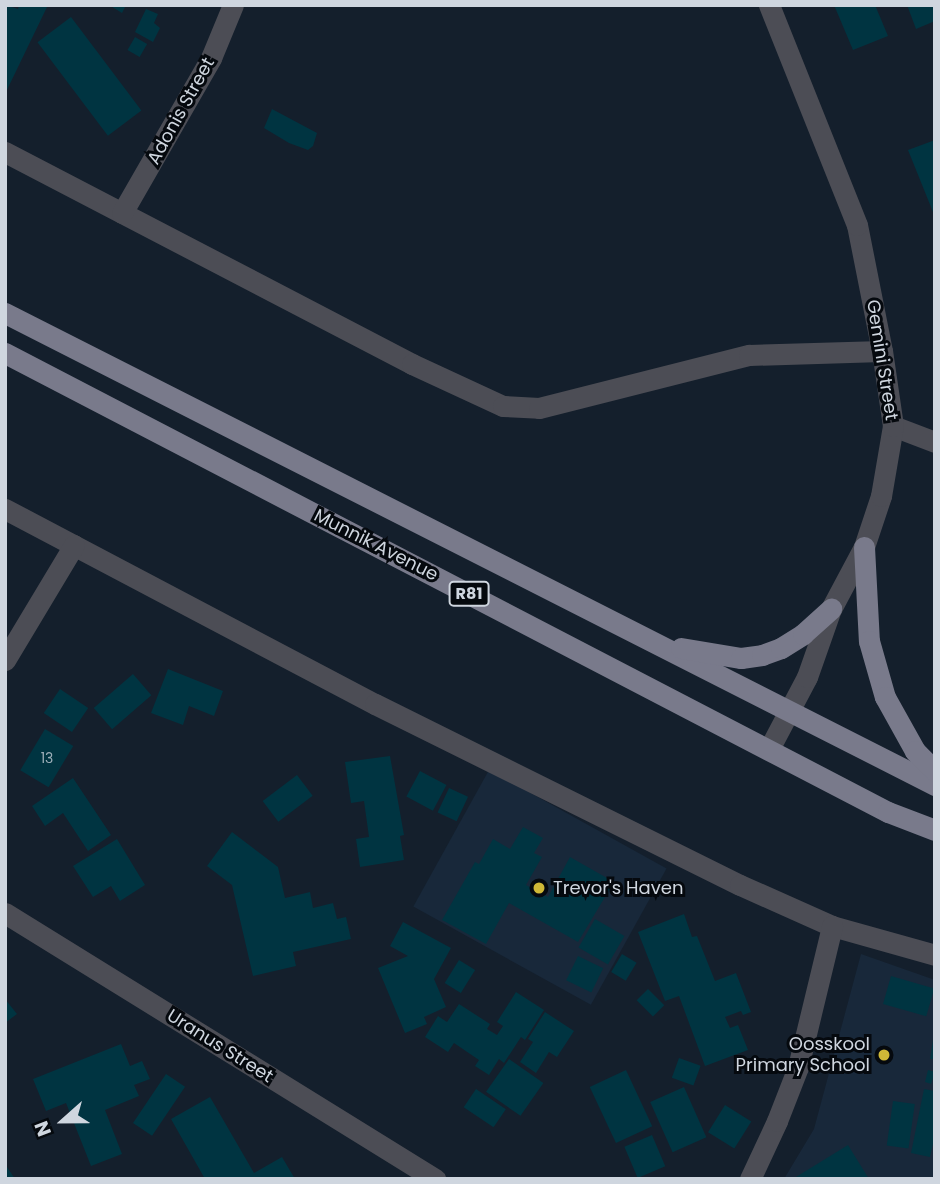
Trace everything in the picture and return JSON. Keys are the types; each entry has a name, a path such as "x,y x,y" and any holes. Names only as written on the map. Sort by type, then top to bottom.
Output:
{"main road":[{"name":"R81","path":"5,313 935,785"},
{"name":"Munnik Avenue","path":"5,353 888,812 935,830"},
{"path":"864,547 869,641 885,697 915,751 935,771"},
{"path":"648,640 714,655 741,658 762,655 781,648 803,634 831,609"}],"street":[{"name":"Adonis Street","path":"122,213 206,68 233,5"},
{"name":"Gemini Street","path":"769,5 857,225 882,351 892,425 881,496 864,547 831,609 807,677 769,749"},
{"path":"5,152 412,364 503,406 539,408 749,355 882,351"},
{"path":"892,425 935,442"},
{"path":"5,509 375,704 728,879 832,926 935,955"},
{"path":"5,660 74,545"},
{"name":"Uranus Street","path":"5,913 435,1179"},
{"path":"750,1179 777,1121 797,1067 832,926"}],"shaded area":[{"name":"Trevor's Haven","path":"489,770 667,868 591,1005 413,906"},
{"name":"Oosskool Primary School","path":"861,954 935,980 935,1179 784,1179 814,1129"}],"building":[{"path":"5,5 18,9 19,5 48,5 5,94"},
{"path":"109,5 126,5 122,13"},
{"path":"834,5 875,5 888,36 853,50"},
{"path":"907,5 935,5 935,21 916,29"},
{"path":"146,9 158,14 154,23 160,28 153,42 135,32"},
{"path":"71,17 141,110 108,136 37,42"},
{"path":"135,37 147,44 140,57 128,50"},
{"path":"272,109 317,133 313,146 308,150 289,143 264,128"},
{"path":"935,140 935,217 908,150"},
{"path":"168,669 223,691 214,716 189,706 183,725 151,713"},
{"path":"133,674 151,695 112,729 94,708"},
{"path":"60,689 88,708 72,732 44,713"},
{"path":"45,729 73,746 49,787 20,770"},
{"path":"390,756 404,835 400,836 404,860 360,867 356,839 369,837 364,801 351,803 345,762"},
{"path":"420,771 446,785 433,811 406,797"},
{"path":"297,775 313,796 278,822 263,801"},
{"path":"73,778 111,835 88,851 63,813 45,826 32,806"},
{"path":"449,788 468,797 457,821 438,812"},
{"path":"523,827 543,838 534,853 542,857 526,885 548,897 570,857 614,882 578,942 509,903 486,944 442,920 475,862 479,864 493,839 510,849"},
{"path":"232,832 278,867 285,898 310,892 313,908 333,903 337,919 346,917 351,939 293,952 296,966 253,976 232,885 207,866"},
{"path":"117,839 145,885 120,901 111,886 93,897 73,866"},
{"path":"684,914 692,937 697,936 715,981 736,973 751,1012 743,1015 741,1011 725,1017 730,1028 738,1025 748,1050 705,1066 679,996 665,1001 638,932"},
{"path":"595,919 624,936 608,965 578,948"},
{"path":"403,922 451,948 434,979 446,1007 424,1017 427,1024 405,1033 378,968 408,956 390,946"},
{"path":"622,954 637,963 626,981 611,972"},
{"path":"578,956 603,968 591,993 566,980"},
{"path":"459,960 475,970 461,993 445,983"},
{"path":"891,976 934,988 926,1016 883,1004"},
{"path":"648,989 664,1005 653,1017 637,1000"},
{"path":"516,992 544,1010 525,1040 521,1037 504,1063 499,1059 489,1075 475,1066 479,1060 454,1043 448,1052 425,1037 438,1016 447,1022 459,1004 490,1024 487,1029 497,1035 503,1026 497,1022"},
{"path":"5,999 17,1014 5,1023"},
{"path":"545,1012 574,1031 557,1057 549,1052 536,1073 520,1062 533,1042 528,1039"},
{"path":"933,1040 935,1059 930,1059"},
{"path":"121,1044 130,1066 142,1061 150,1079 134,1085 139,1096 105,1110 122,1154 91,1166 66,1103 46,1111 33,1079"},
{"path":"679,1058 701,1066 693,1086 672,1078"},
{"path":"509,1059 543,1083 520,1116 486,1092"},
{"path":"626,1070 652,1126 616,1143 590,1087"},
{"path":"928,1070 935,1072 931,1084 925,1082"},
{"path":"166,1074 185,1087 152,1136 133,1123"},
{"path":"684,1087 706,1137 673,1152 650,1102"},
{"path":"476,1089 506,1109 494,1127 464,1107"},
{"path":"924,1089 935,1091 935,1135 930,1157 911,1153"},
{"path":"210,1097 254,1173 282,1157 295,1179 205,1179 171,1119"},
{"path":"893,1101 915,1104 909,1149 887,1146"},
{"path":"725,1105 751,1121 734,1149 708,1132"},
{"path":"652,1135 665,1166 638,1178 624,1147"},
{"path":"848,1145 869,1179 796,1177"},
{"path":"5,1164 15,1179 5,1179"}],"place":[{"name":"Trevor's Haven","path":"539,888"},
{"name":"Oosskool Primary School","path":"884,1055"}]}
